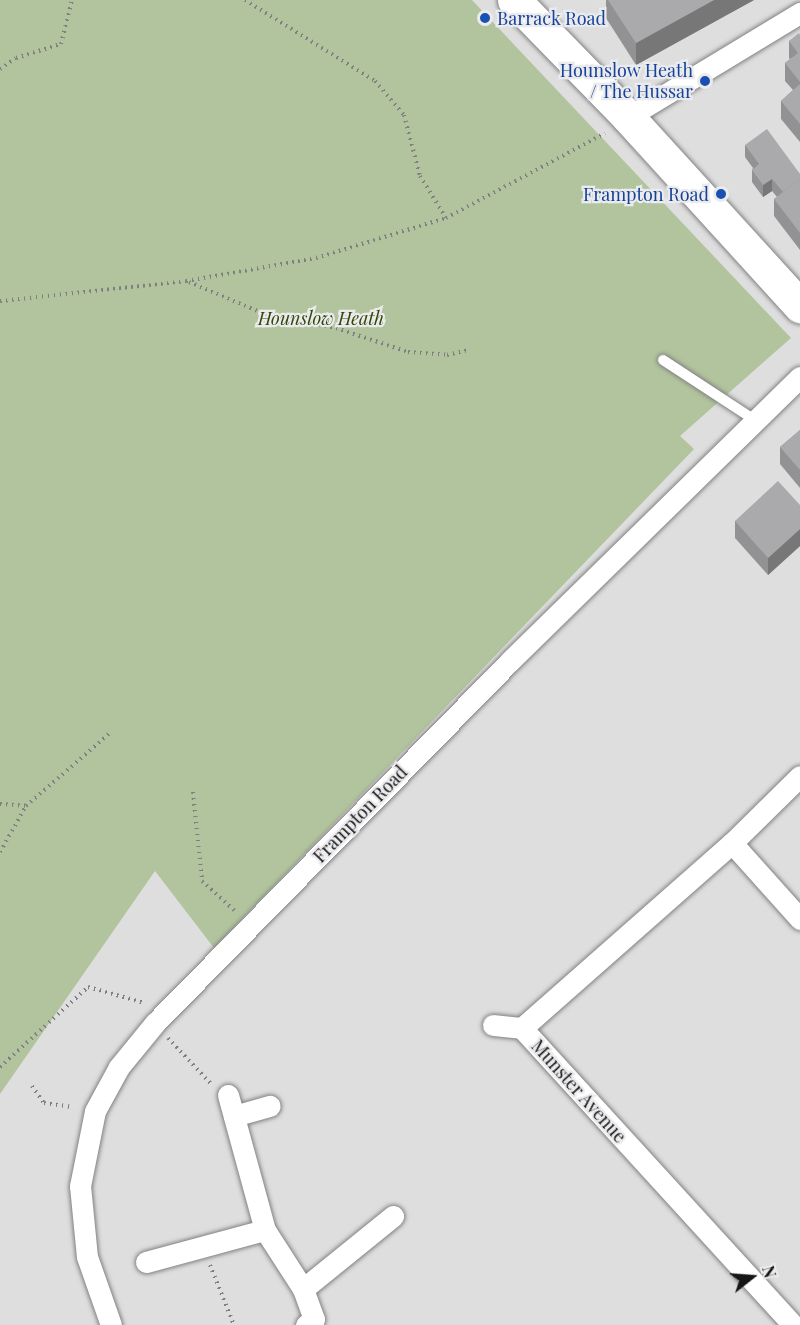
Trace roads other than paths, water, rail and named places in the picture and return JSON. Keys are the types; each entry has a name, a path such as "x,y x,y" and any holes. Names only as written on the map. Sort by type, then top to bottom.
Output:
{"main road":[{"path":"520,2 800,306"}],"street":[{"path":"628,117 800,12"},
{"name":"Frampton Road","path":"108,1324 87,1257 80,1186 95,1111 119,1067 162,1016 251,925 753,419 800,377"},
{"name":"Munster Avenue","path":"793,1325 522,1028 732,843 800,776"},
{"path":"732,843 800,920"},
{"path":"494,1025 522,1028"},
{"path":"228,1095 266,1230 303,1288 313,1323"},
{"path":"234,1116 270,1106"},
{"path":"303,1288 393,1216"},
{"path":"146,1262 266,1230"}],"lane":[{"path":"663,360 753,419"}],"place":[{"name":"Barrack Road","path":"485,18"},
{"name":"Hounslow Heath / The Hussar","path":"705,81"},
{"name":"Frampton Road","path":"721,194"}],"park label":[{"name":"Hounslow Heath","path":"321,318"}]}
